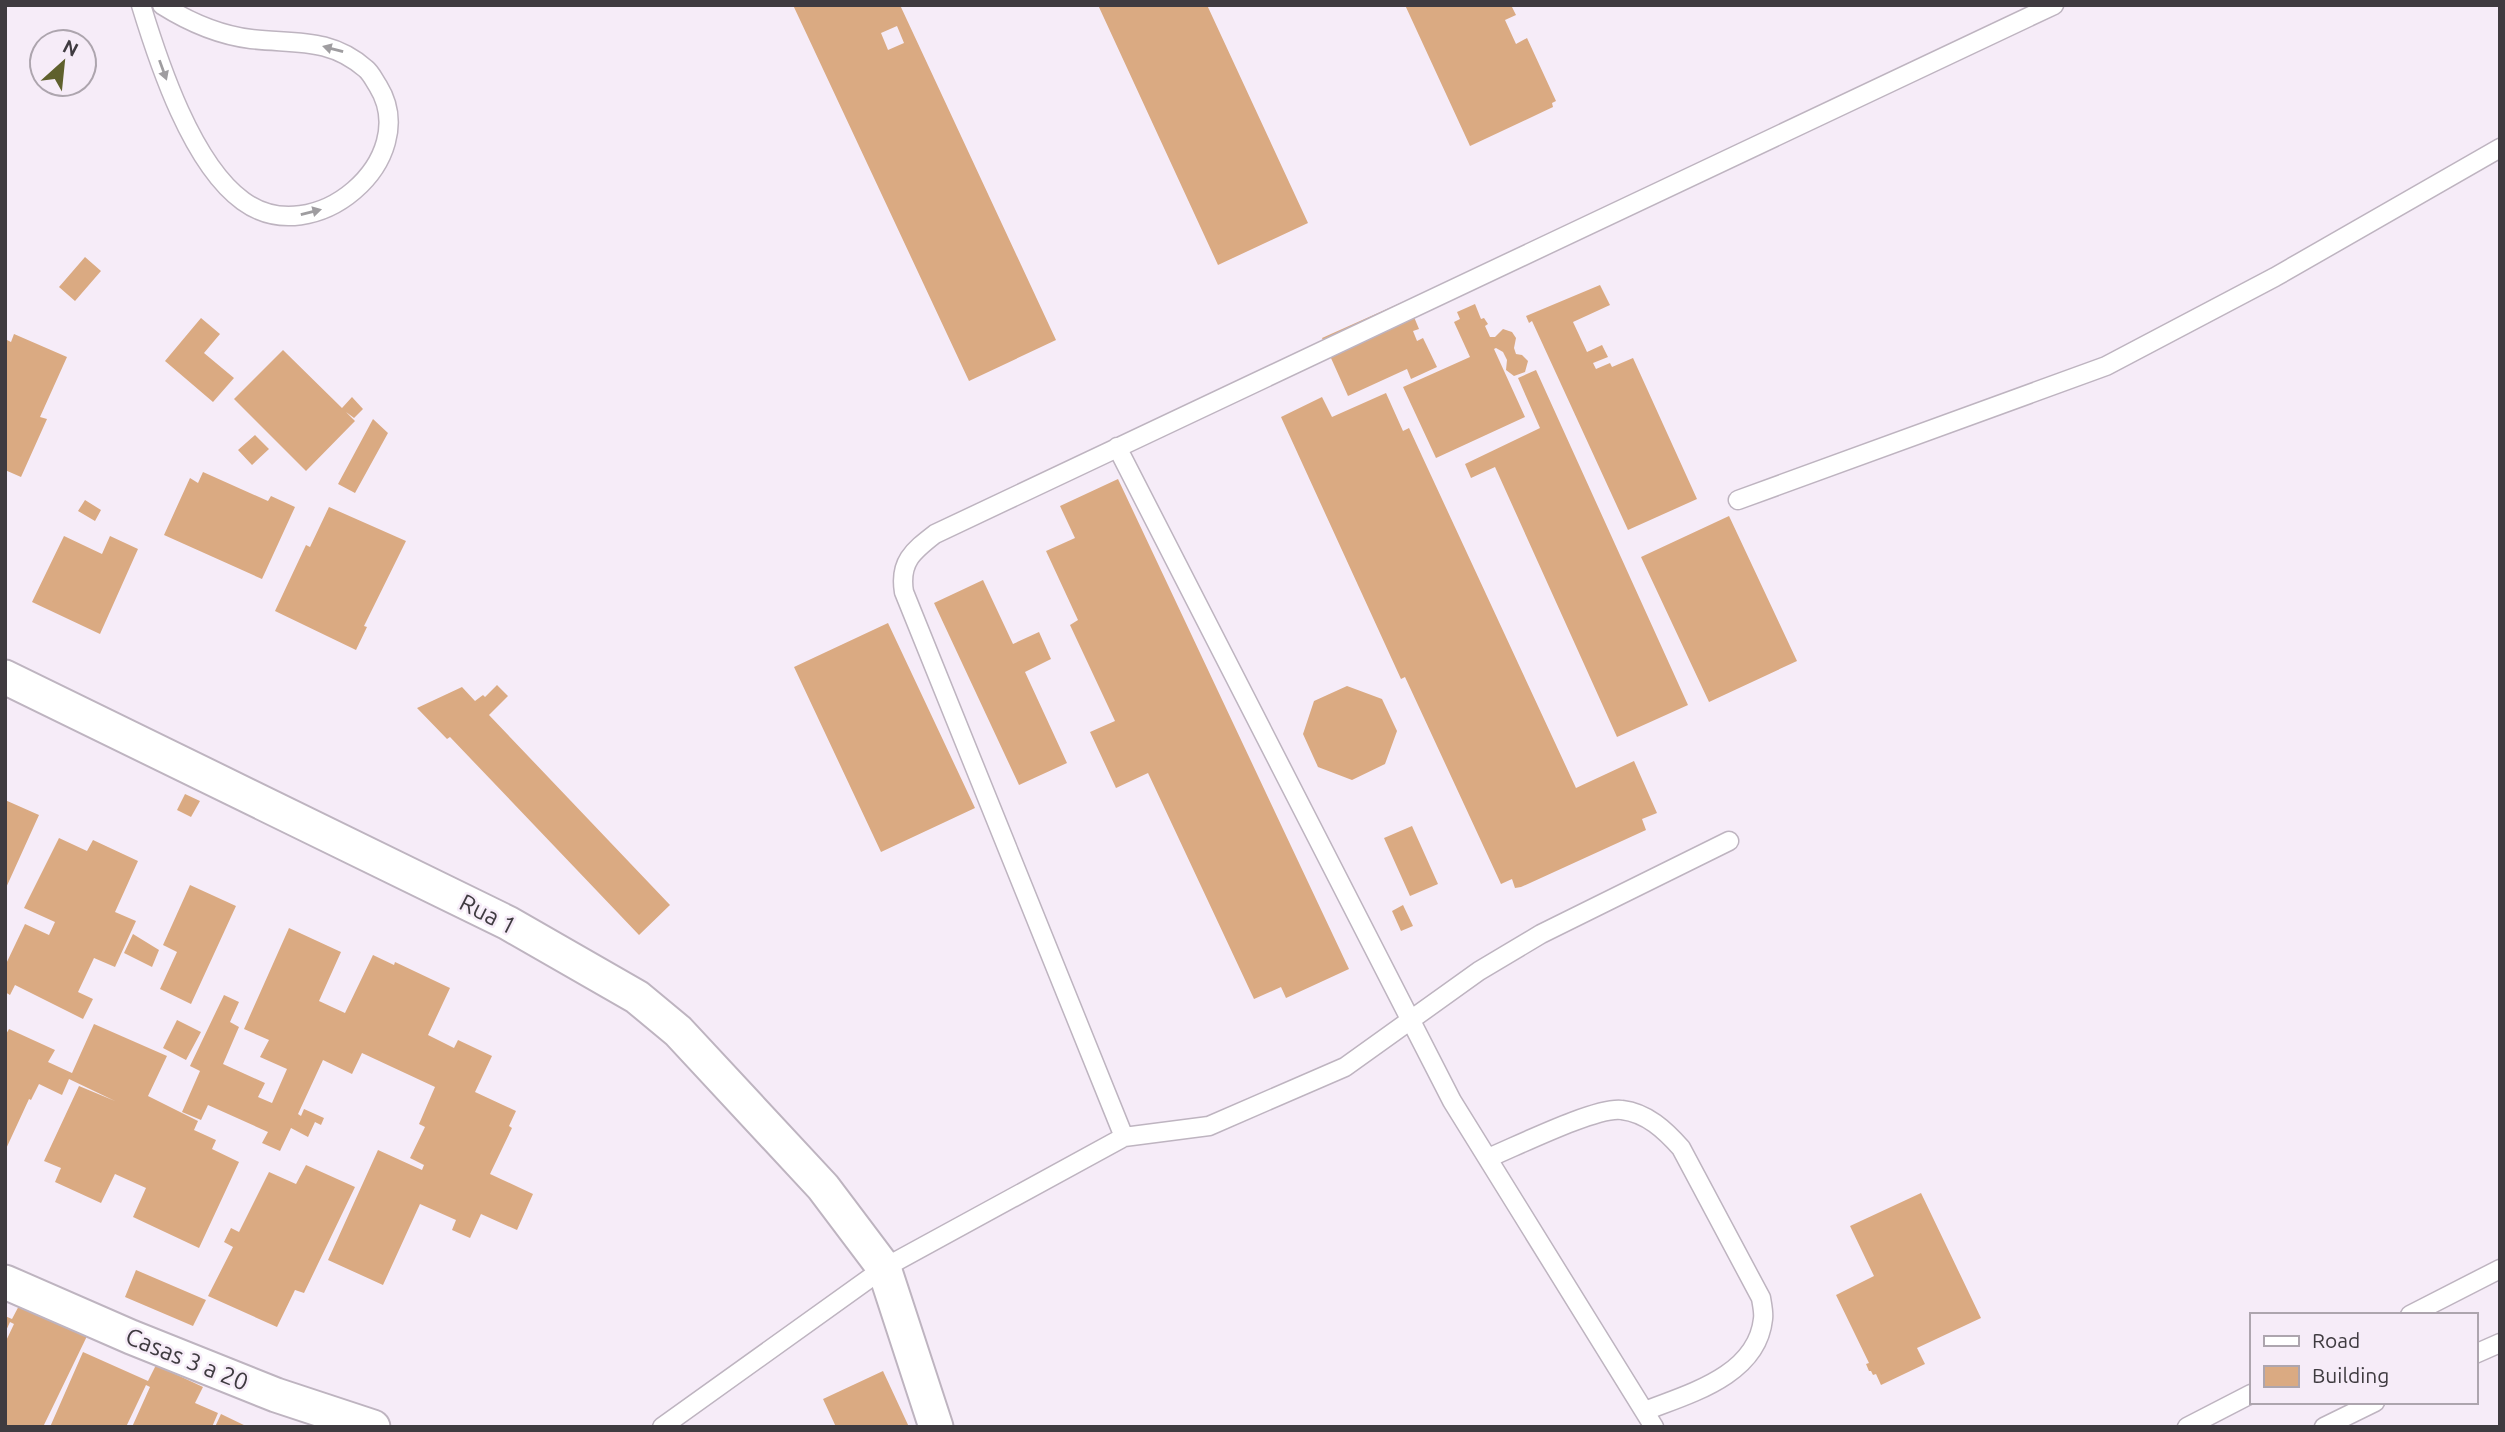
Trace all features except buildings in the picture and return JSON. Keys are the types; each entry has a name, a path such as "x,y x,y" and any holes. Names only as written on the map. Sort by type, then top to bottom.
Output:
{"street":[{"name":"Rua 1","path":"5,677 508,923 637,997 678,1031 823,1187 884,1268 936,1427"},
{"name":"Casas 3 a 20","path":"5,1282 131,1337 276,1395 373,1427"}],"lane":[{"path":"141,5 175,103 217,175 244,202 281,217 313,214 344,200 366,180 382,152 390,121 384,95 369,71 344,52 303,42 249,39 191,23 162,5"},
{"path":"1124,1137 904,592 903,568 914,550 935,534 2054,5"},
{"path":"1738,500 2106,366 2275,277 2500,148"},
{"path":"1117,447 1452,1101 1654,1427"},
{"path":"662,1427 884,1268 1124,1137 1209,1126 1345,1067 1479,971 1541,934 1729,841"},
{"path":"1488,1158 1598,1113 1620,1109 1642,1116 1664,1129 1681,1148 1762,1298 1763,1319 1757,1339 1746,1358 1729,1374 1644,1411"},
{"path":"2414,1313 2500,1269"},
{"path":"2477,1353 2500,1343"},
{"path":"2187,1427 2250,1395"},
{"path":"2324,1427 2371,1404"}]}
